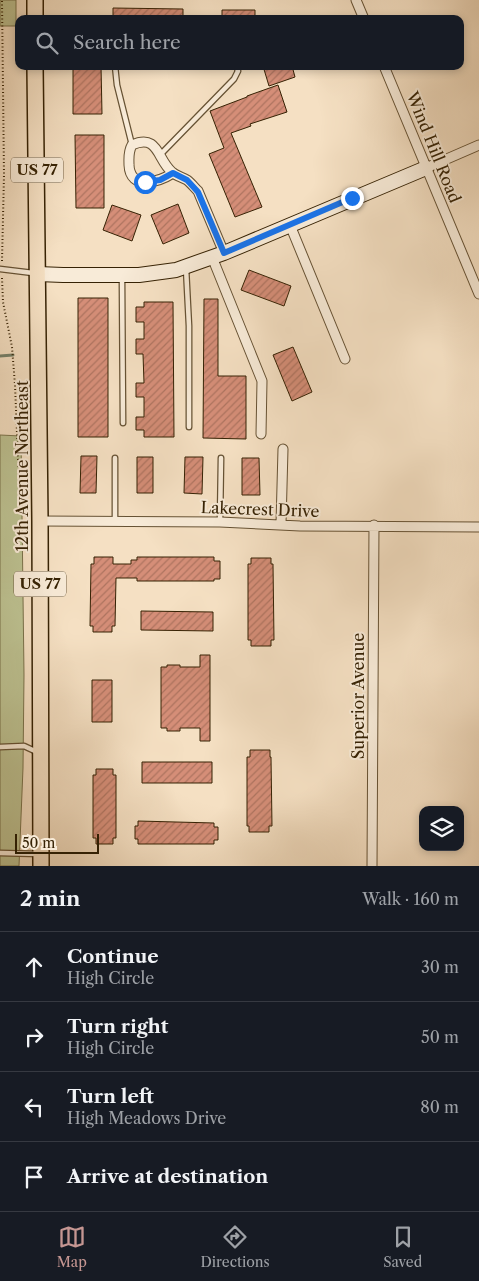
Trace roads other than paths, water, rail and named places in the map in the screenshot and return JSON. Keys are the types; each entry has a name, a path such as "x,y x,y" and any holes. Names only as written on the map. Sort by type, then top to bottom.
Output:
{"main road":[{"path":"35,0 35,15"},
{"name":"12th Avenue Northeast","path":"35,70 40,521 40,860"}],"street":[{"path":"356,0 362,15"},
{"name":"Wind Hill Road","path":"386,70 479,294"},
{"path":"173,173 153,182 138,181 129,170 129,155 132,145 142,142 152,144 173,173 187,180 198,192 262,381 261,434"},
{"path":"38,274 156,274 186,267 479,146"},
{"path":"290,225 345,359"},
{"path":"281,524 282,449"},
{"name":"Lakecrest Drive","path":"40,521 479,527"},
{"name":"Superior Avenue","path":"372,866 374,525"}],"lane":[{"path":"115,70 117,85 132,145"},
{"path":"160,155 234,79 238,70"},
{"path":"186,267 189,326 189,427"},
{"path":"1,269 38,274"},
{"path":"122,275 123,423"},
{"path":"115,458 115,522"},
{"path":"220,522 221,458"},
{"path":"0,747 24,746 40,753"},
{"path":"0,853 40,860"}],"waterway":[{"path":"0,356 13,355"}]}
